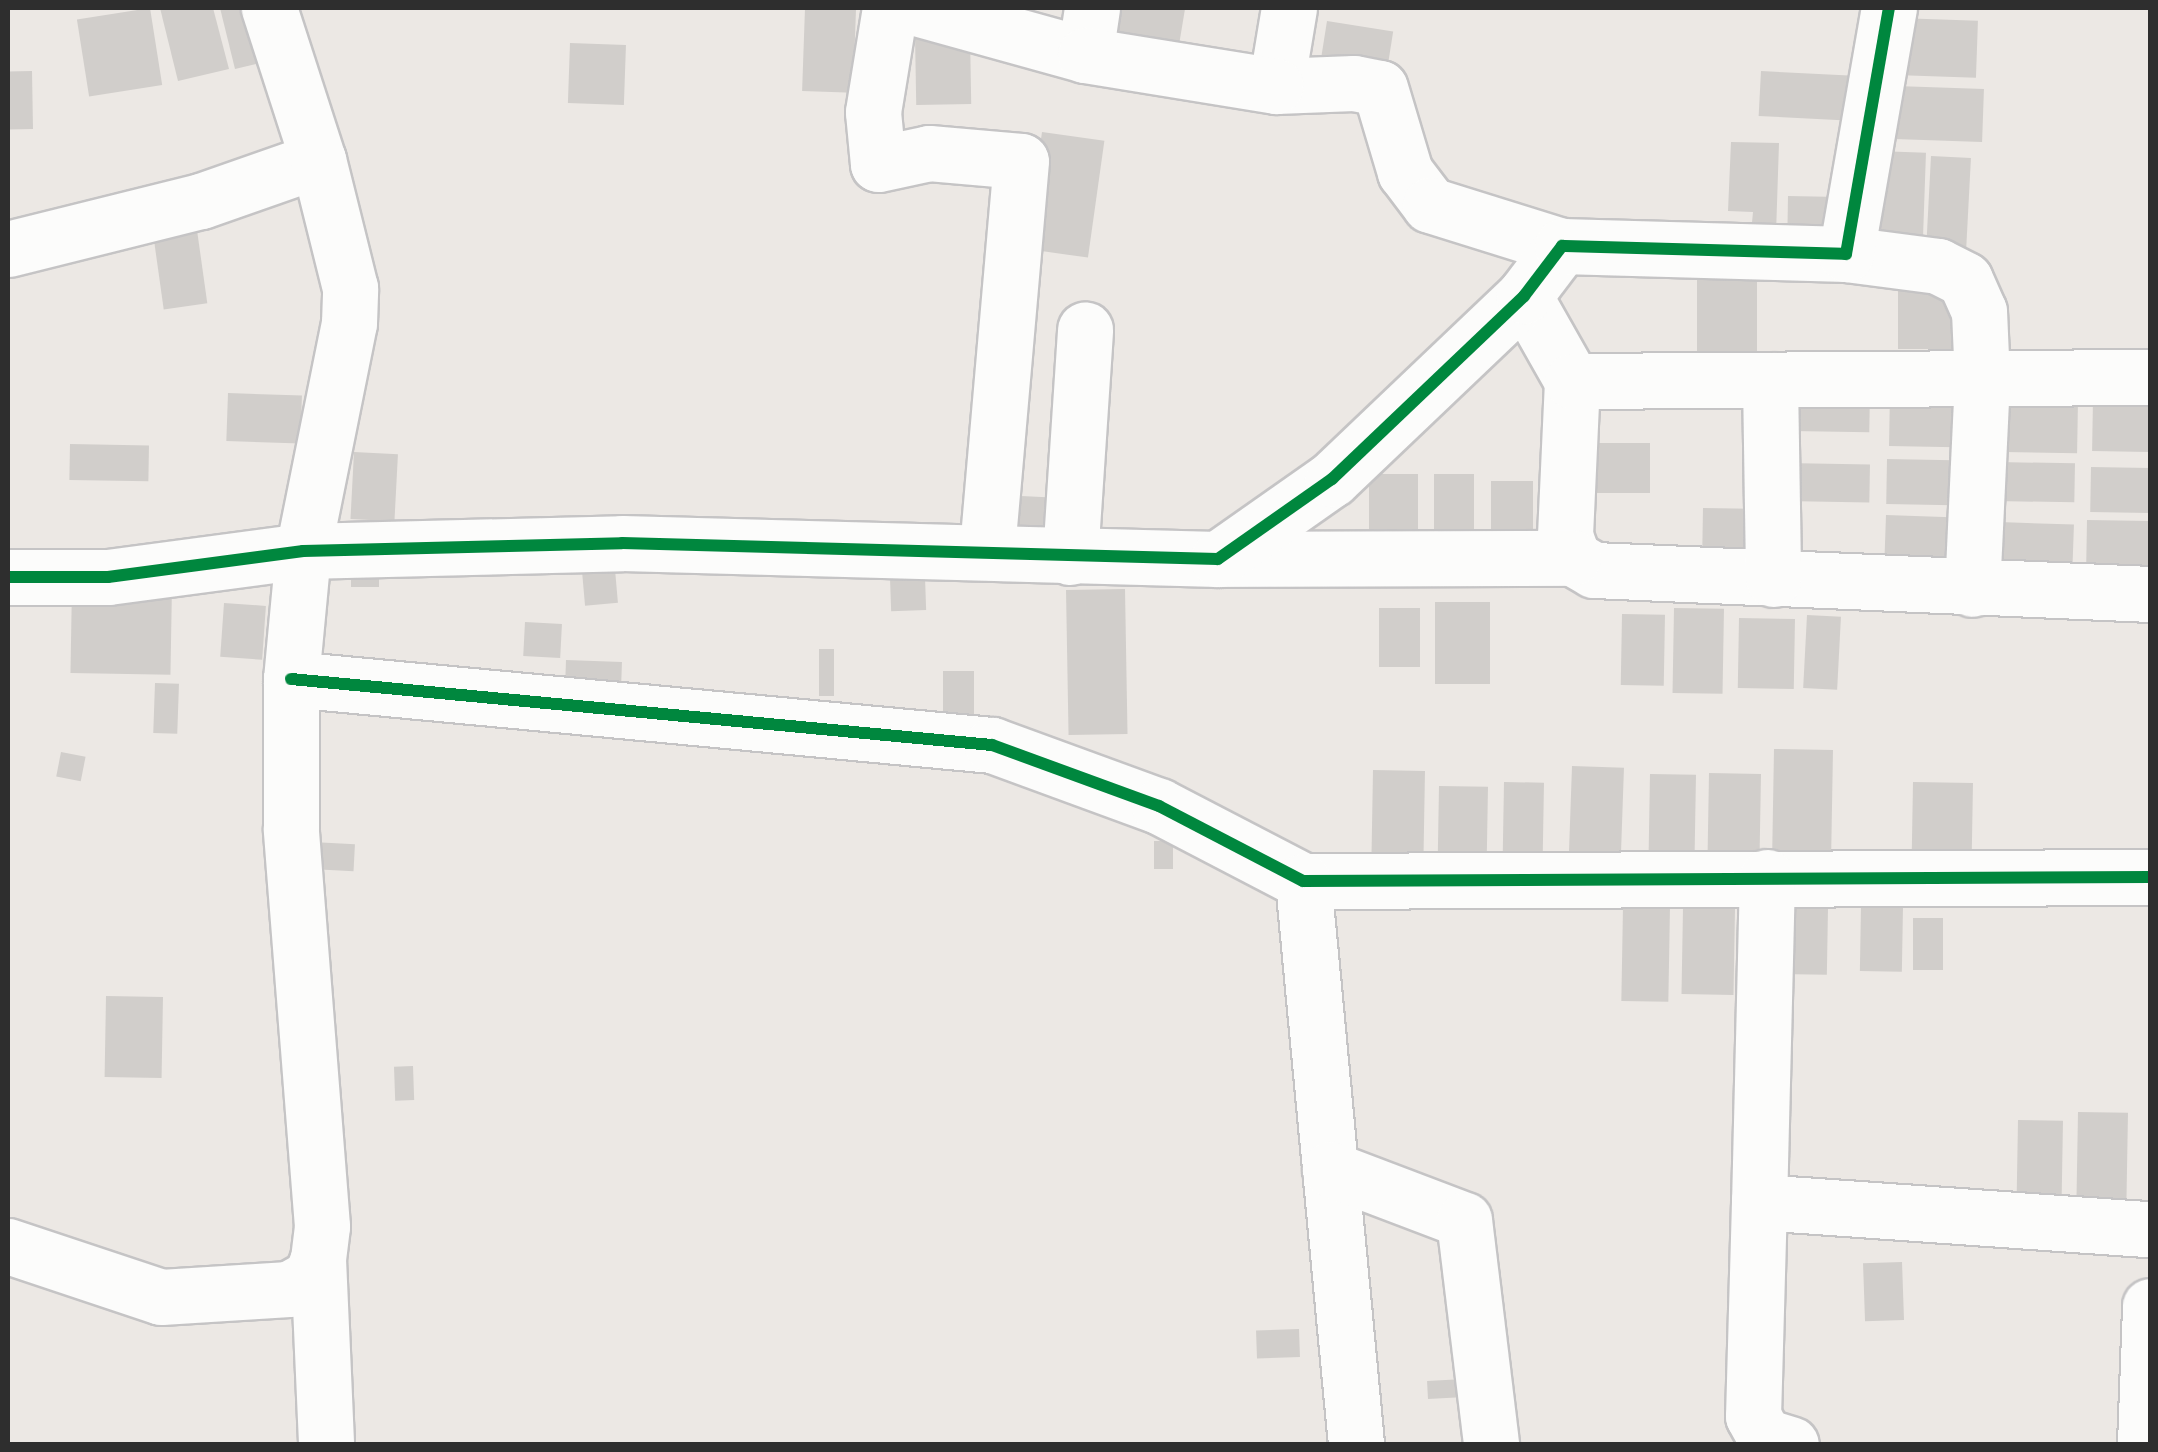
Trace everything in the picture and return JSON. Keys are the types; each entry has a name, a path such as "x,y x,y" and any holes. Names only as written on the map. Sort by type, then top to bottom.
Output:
{"street":[{"path":"268,8 346,254 349,323 303,550 290,679 290,828 322,1226 318,1259 326,1444"},
{"path":"890,8 873,112 878,164 930,153 1021,160 987,550"},
{"path":"916,8 1088,31 1276,86 1354,83 1380,88 1405,172 1430,205 1562,246 1846,254 1938,266 1965,280 1979,312 1982,379 1972,588"},
{"path":"1276,86 1289,8"},
{"path":"1846,254 1889,8"},
{"path":"8,249 202,201 318,160"},
{"path":"1218,559 1332,479 1524,296 1562,246"},
{"path":"1524,296 1572,381 1565,536 1572,558"},
{"path":"1070,557 1085,328"},
{"path":"1572,381 2150,378"},
{"path":"1770,380 1773,579"},
{"path":"8,578 108,578 303,550 622,543 987,550 1070,557 1572,558 1594,570 2150,594"},
{"path":"290,679 992,745 1158,806 1303,881 2150,877"},
{"path":"1766,877 1753,1416 1764,1436 1791,1444"},
{"path":"1303,881 1356,1444"},
{"path":"1330,1168 1464,1220 1491,1444"},
{"path":"1759,1202 2150,1229"},
{"path":"8,1246 161,1297 289,1289 310,1277 318,1259"},
{"path":"2144,1444 2150,1306"}],"building":[{"path":"150,8 162,85 89,97 77,20"},
{"path":"160,8 213,8 229,69 178,81"},
{"path":"220,8 254,8 268,61 235,69"},
{"path":"805,8 856,10 853,93 802,91"},
{"path":"1111,8 1185,9 1177,57 1105,47"},
{"path":"1897,18 1978,21 1976,78 1895,75"},
{"path":"1327,21 1393,31 1386,74 1320,63"},
{"path":"970,34 971,104 916,105 915,35"},
{"path":"570,43 626,45 624,105 568,103"},
{"path":"8,71 32,71 33,129 9,129"},
{"path":"1761,71 1849,76 1847,121 1759,116"},
{"path":"1896,86 1984,89 1982,142 1894,139"},
{"path":"1042,132 1104,141 1088,258 1026,249"},
{"path":"1731,142 1779,143 1776,234 1751,233 1753,212 1728,211"},
{"path":"1877,151 1926,153 1923,244 1874,242"},
{"path":"1931,156 1971,158 1966,248 1926,246"},
{"path":"1788,196 1839,197 1838,238 1787,237"},
{"path":"197,230 207,303 164,309 153,236"},
{"path":"1697,273 1757,273 1757,352 1697,352"},
{"path":"1898,280 1953,280 1953,349 1898,349"},
{"path":"1792,390 1870,391 1869,432 1791,431"},
{"path":"1890,391 1957,392 1956,447 1889,446"},
{"path":"228,393 302,396 300,444 226,441"},
{"path":"2093,399 2150,400 2149,452 2092,451"},
{"path":"2005,400 2078,401 2077,453 2004,452"},
{"path":"1582,443 1650,443 1650,493 1582,493"},
{"path":"70,444 149,445 148,481 69,480"},
{"path":"354,452 398,454 394,521 350,519"},
{"path":"1887,459 1953,460 1952,505 1886,504"},
{"path":"1997,462 2075,463 2074,502 1996,501"},
{"path":"1785,463 1870,464 1869,502 1784,501"},
{"path":"2091,467 2150,468 2149,513 2090,512"},
{"path":"1369,474 1418,474 1418,543 1369,543"},
{"path":"1434,474 1474,474 1474,551 1434,551"},
{"path":"1491,481 1533,481 1533,549 1491,549"},
{"path":"1003,495 1062,498 1060,542 1001,539"},
{"path":"1703,508 1750,509 1749,562 1702,561"},
{"path":"1886,515 1958,518 1956,568 1884,566"},
{"path":"2087,520 2150,521 2149,577 2086,576"},
{"path":"1999,522 2074,525 2072,573 1997,570"},
{"path":"351,554 379,554 379,587 351,587"},
{"path":"614,558 618,603 585,606 581,561"},
{"path":"925,577 926,610 891,611 890,578"},
{"path":"72,585 172,587 170,675 70,673"},
{"path":"1125,589 1128,734 1069,735 1066,590"},
{"path":"1435,602 1490,602 1490,684 1435,684"},
{"path":"224,603 266,606 262,660 220,657"},
{"path":"1379,608 1420,608 1420,667 1379,667"},
{"path":"1674,608 1724,609 1723,694 1673,693"},
{"path":"1622,614 1665,615 1664,686 1621,685"},
{"path":"1807,615 1841,617 1837,690 1803,688"},
{"path":"1739,618 1795,619 1794,689 1738,688"},
{"path":"525,622 562,624 560,658 523,656"},
{"path":"819,649 834,649 834,696 819,696"},
{"path":"566,660 622,662 621,695 565,693"},
{"path":"943,671 974,671 974,720 943,720"},
{"path":"155,683 179,684 177,734 153,733"},
{"path":"1774,749 1833,750 1831,859 1772,858"},
{"path":"61,752 86,757 81,781 56,777"},
{"path":"1572,766 1624,768 1621,858 1569,856"},
{"path":"1373,770 1425,771 1423,857 1371,856"},
{"path":"1709,773 1761,774 1760,854 1708,853"},
{"path":"1650,774 1696,775 1695,859 1649,858"},
{"path":"1504,782 1544,783 1543,859 1503,858"},
{"path":"1913,782 1973,783 1972,864 1912,863"},
{"path":"1439,786 1488,787 1487,862 1438,861"},
{"path":"1154,841 1173,841 1173,869 1154,869"},
{"path":"312,842 355,844 354,871 311,869"},
{"path":"1623,906 1670,907 1668,1002 1621,1001"},
{"path":"1861,906 1903,907 1902,972 1860,971"},
{"path":"1683,908 1735,909 1733,995 1681,994"},
{"path":"1778,908 1828,909 1827,975 1777,974"},
{"path":"1913,918 1943,918 1943,970 1913,970"},
{"path":"106,996 163,997 162,1078 105,1077"},
{"path":"413,1066 414,1100 395,1101 394,1067"},
{"path":"2078,1112 2128,1113 2126,1201 2076,1200"},
{"path":"2018,1120 2063,1121 2062,1206 2017,1205"},
{"path":"1902,1262 1904,1320 1865,1321 1863,1263"},
{"path":"1299,1329 1300,1357 1257,1358 1256,1331"},
{"path":"1464,1379 1465,1397 1428,1399 1427,1381"}],"cycle path":[{"path":"8,577 108,577 303,551 622,543 1218,559 1332,479 1524,296 1562,246 1846,254 1889,8"},
{"path":"291,679 992,745 1159,806 1303,881 2150,877"}]}
